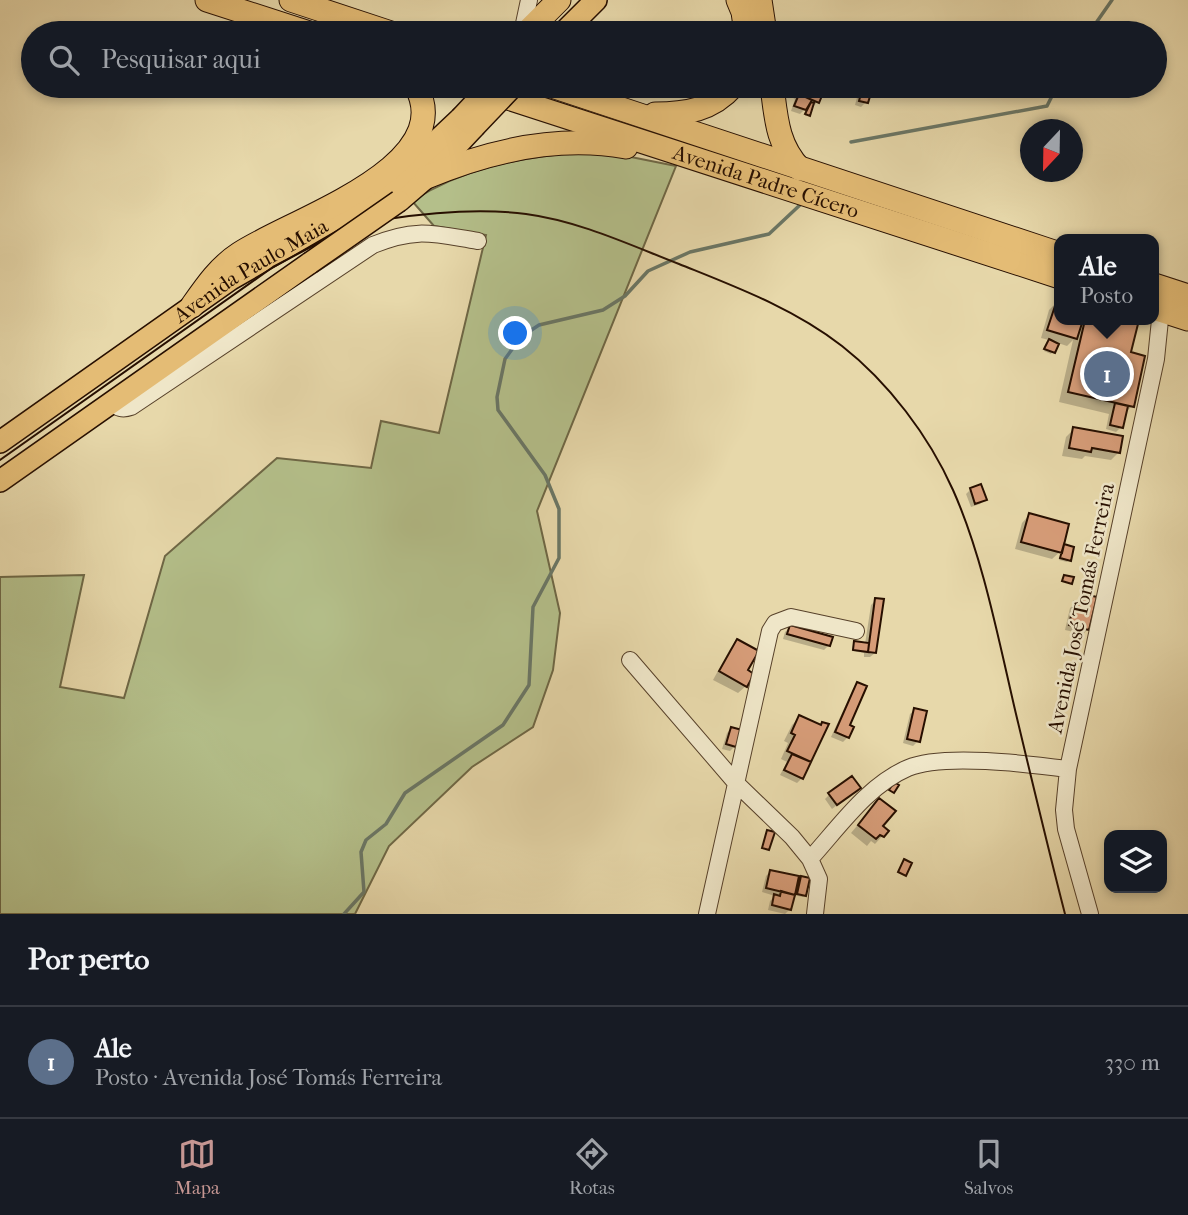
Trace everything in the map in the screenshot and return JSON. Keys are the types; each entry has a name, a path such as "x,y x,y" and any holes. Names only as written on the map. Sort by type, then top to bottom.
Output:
{"highway":[{"path":"207,0 272,21"},
{"path":"291,0 355,21"},
{"path":"537,21 559,0"},
{"path":"738,0 744,21"},
{"path":"760,0 763,21"},
{"path":"192,306 211,279 236,255 356,192 390,170 410,149 422,125 422,98"},
{"name":"Avenida Padre Cícero","path":"508,98 1054,275"},
{"name":"Avenida Padre Cícero","path":"590,98 1054,252"},
{"path":"618,107 656,114 688,113 721,98"},
{"path":"774,98 782,145 789,158 800,169"},
{"path":"428,177 484,156 571,143 605,143 675,160 693,158"},
{"path":"1159,287 1188,296"},
{"path":"1159,309 1188,319"}],"main road":[{"path":"552,21 573,0"},
{"path":"575,21 596,0"},
{"name":"Avenida Paulo Maia","path":"0,442 231,279 391,184 468,122 483,98"},
{"path":"0,481 399,201 428,177 468,122 498,98"}],"street":[{"path":"526,21 529,0"},
{"name":"Avenida Paulo Maia","path":"112,403 124,410 131,407 373,245 409,233 429,232 478,241"},
{"name":"Avenida José Tomás Ferreira","path":"1090,914 1066,829 1064,810 1068,769 1156,359 1157,325"},
{"path":"707,914 770,631 775,623 791,617 856,631"},
{"path":"630,660 736,783 792,837 810,859 819,879 814,913"},
{"path":"810,859 873,791 911,766 959,760 1068,769"}],"green space":[{"path":"574,153 611,153 676,166 537,511 560,613 553,670 533,727 472,767 389,846 355,914 0,914 0,577 84,575 60,687 124,698 165,556 277,458 371,468 381,421 439,433 486,235 434,226 412,201 450,181 490,167 531,158"}],"building":[{"path":"797,98 812,100 806,110 794,106"},
{"path":"808,98 821,98 819,103"},
{"path":"860,98 869,98 868,103 859,101"},
{"path":"811,102 814,103 810,116 805,114"},
{"path":"1054,309 1054,325 1081,325 1077,339 1047,330"},
{"path":"1084,325 1138,325 1131,352 1145,356 1134,407 1068,392"},
{"path":"1049,339 1059,344 1055,353 1044,349"},
{"path":"1115,403 1128,406 1123,428 1110,425"},
{"path":"1073,427 1123,436 1120,453 1092,448 1091,452 1069,448"},
{"path":"981,484 987,500 975,504 970,488"},
{"path":"1029,513 1069,524 1062,553 1021,542"},
{"path":"1064,544 1074,547 1071,561 1060,558"},
{"path":"1064,575 1074,577 1072,584 1062,581"},
{"path":"1084,594 1097,597 1089,630 1069,625 1074,602 1082,604"},
{"path":"875,598 884,599 876,653 868,652"},
{"path":"790,625 833,637 830,646 787,634"},
{"path":"737,639 759,651 748,670 754,674 747,687 719,671"},
{"path":"854,641 869,643 868,652 853,650"},
{"path":"857,682 867,686 850,725 854,727 849,738 835,732"},
{"path":"914,708 927,711 920,742 907,739"},
{"path":"799,715 821,725 822,722 829,724 811,762 787,751 795,735 791,733"},
{"path":"731,727 742,730 736,747 726,744"},
{"path":"792,754 811,762 803,779 784,770"},
{"path":"852,776 861,788 837,805 828,793"},
{"path":"894,782 899,785 894,793 889,790"},
{"path":"879,798 896,811 883,826 889,831 884,837 880,835 876,839 858,825"},
{"path":"767,830 775,832 769,850 762,848"},
{"path":"904,859 912,863 906,876 898,872"},
{"path":"770,870 799,876 795,895 766,888"},
{"path":"801,876 810,878 806,896 797,894"},
{"path":"781,891 795,895 791,910 772,905 774,894 780,896"}],"waterway":[{"path":"1097,21 1112,0"},
{"path":"851,142 1047,106 1051,98"},
{"path":"344,914 364,892 361,852 366,840 386,824 405,793 503,725 529,685 533,607 559,558 559,509 545,475 498,410 497,397 505,359 521,337 539,325 603,310 625,296 648,271 690,252 769,234 801,204"}],"tram line":[{"path":"388,219 491,211 546,217 585,228 722,281 784,309 842,346 875,376 906,411 932,450 964,516 989,600 1065,914"},
{"path":"0,460 273,267 326,239"}],"place":[{"name":"Ale","path":"1107,374"}]}
